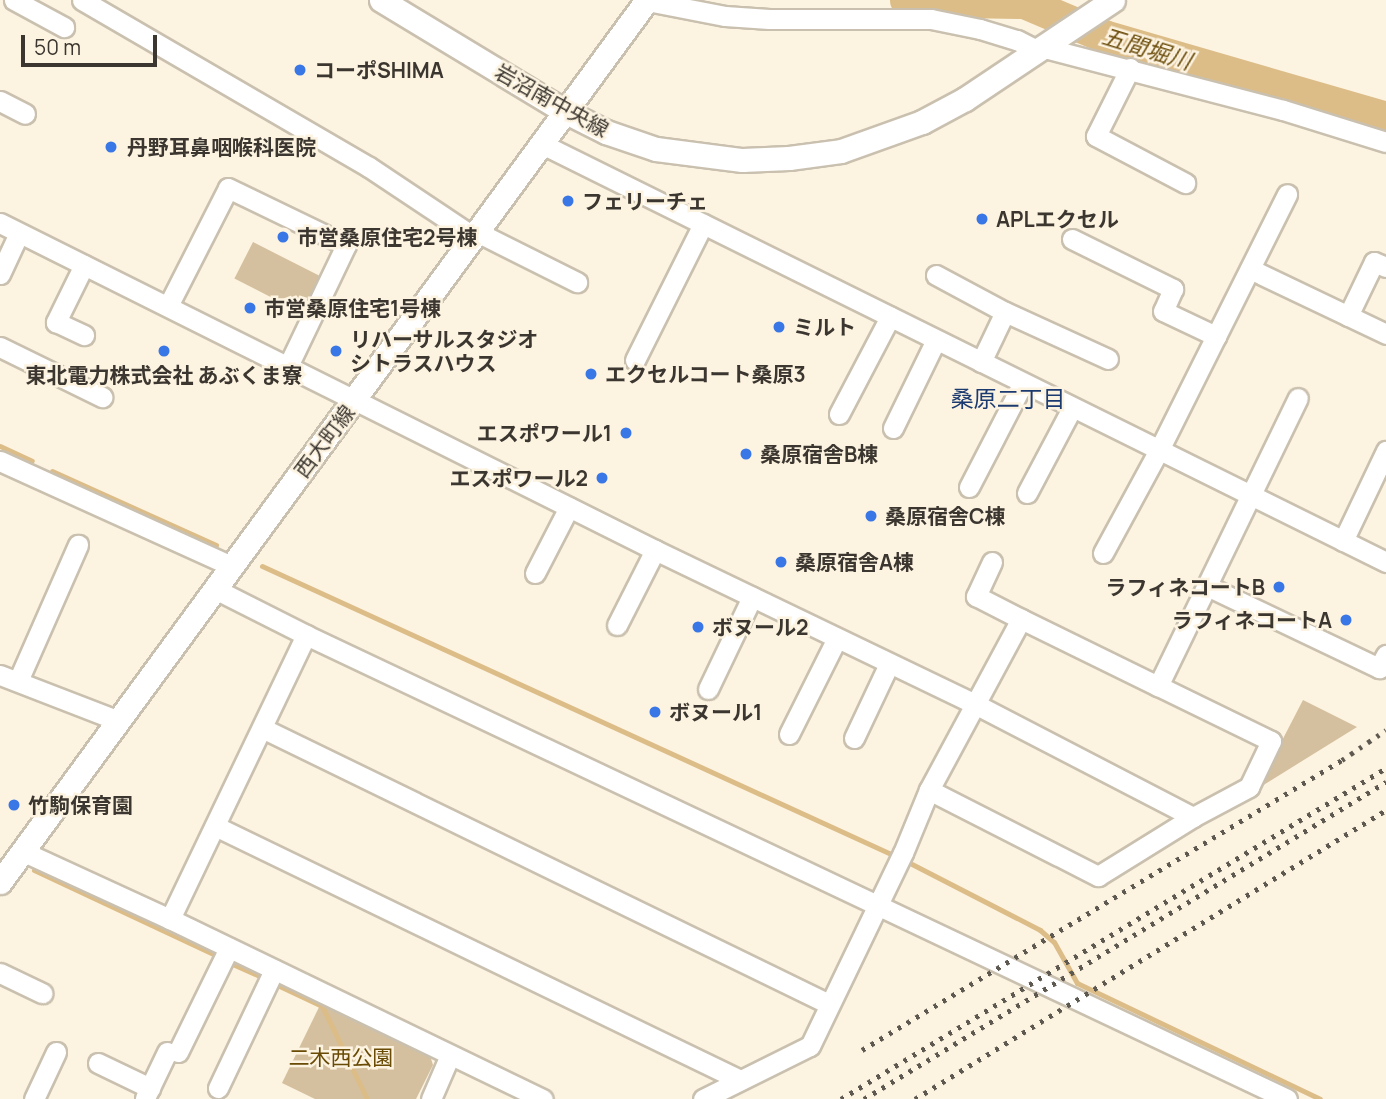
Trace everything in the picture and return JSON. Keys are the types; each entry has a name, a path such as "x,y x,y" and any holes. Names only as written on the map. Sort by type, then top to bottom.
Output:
{"street":[{"path":"14,0 64,27"},
{"path":"82,0 369,167 475,234 577,282"},
{"name":"岩沼南中央線","path":"381,0 566,112 606,132 656,149 742,160 789,158 841,151 922,122 965,99 1100,5"},
{"path":"645,0 725,16 769,19 931,19 1130,68 1283,110 1386,142"},
{"name":"西大町線","path":"0,882 542,145 645,0"},
{"path":"1130,68 1096,136 1185,183"},
{"path":"0,102 25,114"},
{"path":"542,145 1386,562"},
{"path":"168,306 228,188 346,245 288,366"},
{"path":"1103,553 1159,450 1287,194"},
{"path":"0,223 655,550 973,703 1193,817"},
{"path":"635,360 703,224"},
{"path":"0,274 19,233"},
{"path":"1072,239 1173,289 1163,311 1216,336"},
{"path":"1348,316 1374,262 1386,267"},
{"path":"84,265 57,322 84,335"},
{"path":"1250,268 1386,334"},
{"path":"936,275 1005,312 1108,359"},
{"path":"981,362 1005,312"},
{"path":"839,414 890,317"},
{"path":"893,428 936,340"},
{"path":"0,348 102,397"},
{"path":"969,487 1023,383"},
{"path":"1158,686 1298,398"},
{"path":"1027,493 1072,408"},
{"path":"1343,541 1386,451"},
{"path":"0,461 232,566"},
{"path":"535,573 569,507"},
{"path":"78,545 9,678 119,721"},
{"path":"617,625 655,550"},
{"path":"929,790 1098,876 1193,817 1249,787 1271,741 976,596 992,562"},
{"path":"1207,586 1379,668 1386,655"},
{"path":"215,589 306,635 1287,1099"},
{"path":"708,689 752,597"},
{"path":"703,1099 810,1046 878,907 929,790 973,703 1021,619"},
{"path":"170,919 306,635"},
{"path":"789,734 837,638"},
{"path":"854,738 889,664"},
{"path":"262,728 829,1004"},
{"path":"215,825 740,1080"},
{"path":"22,851 170,919 226,956 270,980 450,1055 543,1099"},
{"path":"98,1063 147,1094 226,956"},
{"path":"0,973 43,993"},
{"path":"218,1088 270,980"},
{"path":"34,1099 56,1052"},
{"path":"431,1099 450,1055"}],"green space":[{"path":"253,242 323,278 305,314 234,279"},
{"path":"1303,700 1357,727 1257,789"},
{"name":"二木西公園","path":"322,1001 429,1052 433,1065 416,1099 315,1099 282,1083"}],"waterway":[{"name":"五間堀川","path":"906,0 1024,2 1104,36 1386,118"},
{"path":"0,446 32,461"},
{"path":"52,471 216,545"},
{"path":"262,566 895,856"},
{"path":"904,860 1040,930 1054,942 1077,983 1320,1099"},
{"path":"34,870 220,957"},
{"path":"228,962 264,978"},
{"path":"273,983 322,1006 367,1099"}],"railway":[{"path":"862,1050 1342,760 1386,730"},
{"path":"841,1099 1386,768"},
{"path":"864,1099 1386,782"},
{"path":"915,1099 1386,810"}],"place":[{"name":"コーポSHIMA","path":"300,70"},
{"name":"丹野耳鼻咽喉科医院","path":"111,147"},
{"name":"フェリーチェ","path":"568,201"},
{"name":"APLエクセル","path":"982,219"},
{"name":"市営桑原住宅2号棟","path":"283,237"},
{"name":"市営桑原住宅1号棟","path":"250,308"},
{"name":"ミルト","path":"779,327"},
{"name":"東北電力株式会社 あぶくま寮","path":"164,351"},
{"name":"リハーサルスタジオ シトラスハウス","path":"336,351"},
{"name":"エクセルコート桑原3","path":"591,374"},
{"name":"エスポワール1","path":"626,433"},
{"name":"桑原宿舎B棟","path":"746,454"},
{"name":"エスポワール2","path":"602,478"},
{"name":"桑原宿舎C棟","path":"871,516"},
{"name":"桑原宿舎A棟","path":"781,562"},
{"name":"ラフィネコートB","path":"1279,587"},
{"name":"ラフィネコートA","path":"1346,620"},
{"name":"ボヌール2","path":"698,627"},
{"name":"ボヌール1","path":"655,712"},
{"name":"竹駒保育園","path":"14,805"}],"district":[{"name":"桑原二丁目","path":"1008,398"}]}
